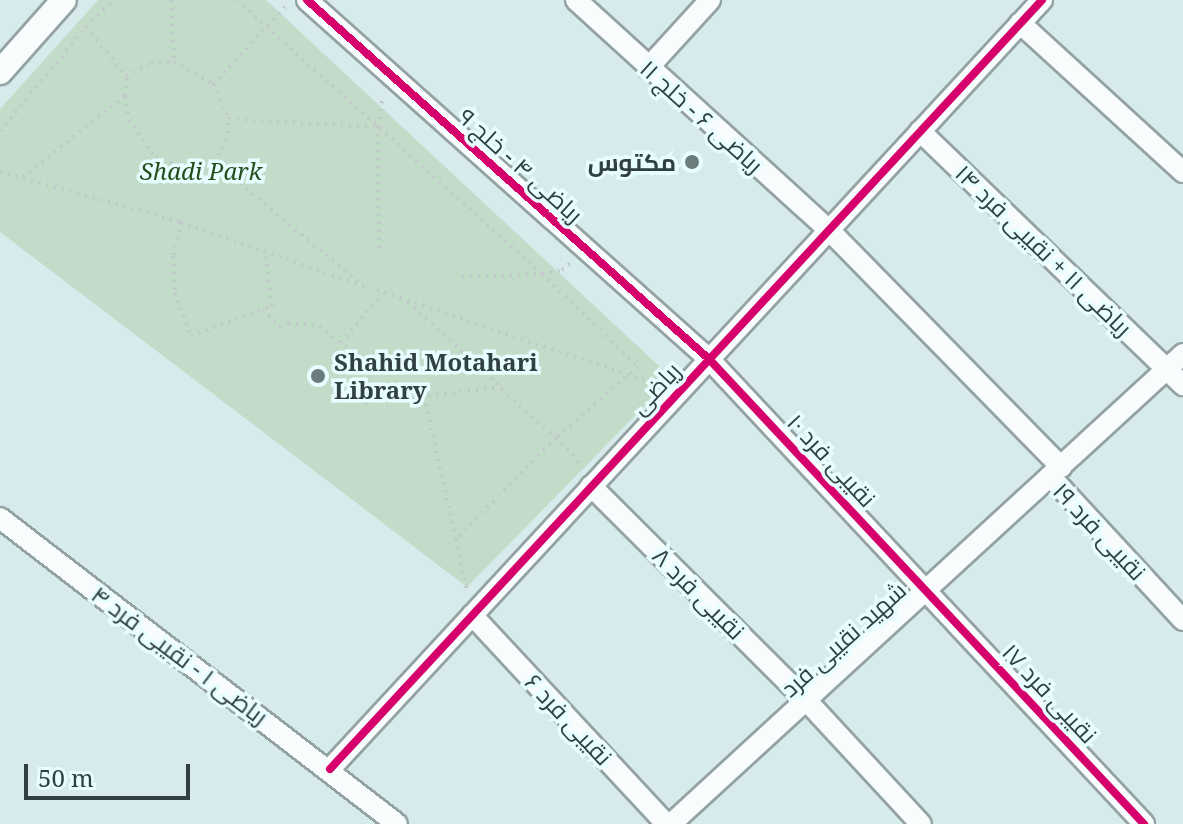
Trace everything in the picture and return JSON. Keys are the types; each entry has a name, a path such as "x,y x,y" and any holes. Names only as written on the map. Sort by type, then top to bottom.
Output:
{"street":[{"path":"0,72 64,0"},
{"name":"ریاضی ۴ - خلج ۹","path":"307,0 709,359"},
{"name":"ریاضی ۶ - خلج ۱۱","path":"576,0 829,230 1055,472"},
{"path":"648,68 710,0"},
{"name":"ریاضی","path":"330,769 1042,0"},
{"path":"1020,23 1183,172"},
{"name":"ریاضی ۱۱ + نقیبی فرد ۱۴","path":"920,131 1183,385"},
{"name":"شهید نقیبی فرد","path":"668,824 1183,354"},
{"name":"نقیبی فرد ۱۰","path":"709,359 927,589"},
{"name":"نقیبی فرد ۱۹","path":"1055,472 1183,620"},
{"name":"نقیبی فرد ۸","path":"591,486 806,700 921,824"},
{"name":"ریاضی ۱ - نقیبی فرد ۴","path":"0,518 330,769 397,824"},
{"name":"نقیبی فرد ۱۷","path":"927,589 1144,824"},
{"name":"نقیبی فرد ۶","path":"472,615 668,824"}],"path":[{"path":"0,131 86,27 114,0"},
{"path":"171,0 174,62"},
{"path":"237,0 542,274 638,367 556,438 456,539"},
{"path":"213,84 269,28 292,0"},
{"path":"86,27 126,76 129,120 155,157 188,169 215,163"},
{"path":"126,76 151,63 174,62 213,84 229,119 226,141 215,163"},
{"path":"379,248 378,127 381,100 392,76"},
{"path":"22,178 125,96"},
{"path":"229,119 378,127"},
{"path":"0,172 181,222 364,286 215,163"},
{"path":"181,222 173,256 175,293 191,336 272,306 265,251"},
{"path":"462,277 542,274 562,270 586,251"},
{"path":"377,290 678,393"},
{"path":"341,343 384,292"},
{"path":"406,299 573,454 591,486"},
{"path":"263,309 279,327 288,323 320,326 363,361 369,385 365,403 501,387"},
{"path":"424,396 472,615"}],"green space":[{"name":"Shadi Park","path":"98,0 266,0 672,378 467,587 0,232 0,109"}],"cycle path":[{"path":"307,0 709,359 1144,824"},
{"path":"330,769 1042,0"}],"place":[{"name":"مکتوس","path":"692,162"},
{"name":"Shahid Motahari Library","path":"318,376"}]}
